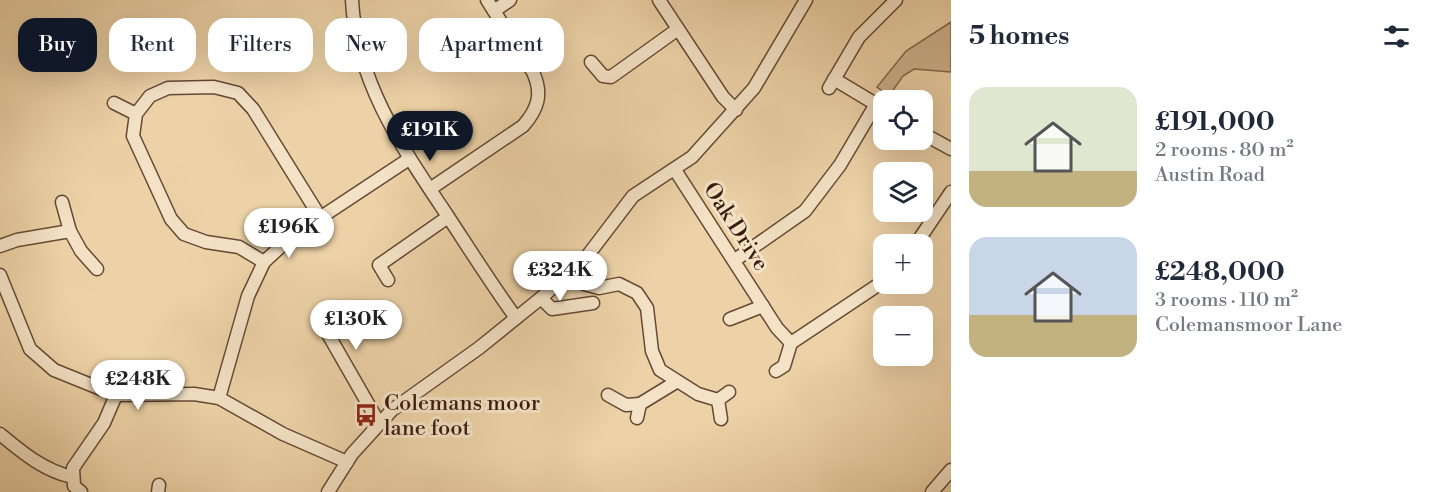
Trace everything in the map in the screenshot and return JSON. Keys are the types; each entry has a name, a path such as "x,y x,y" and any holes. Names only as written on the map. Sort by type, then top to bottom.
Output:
{"street":[{"path":"352,0 353,21 366,72 380,106 409,159 516,318"},
{"path":"430,189 523,126 535,113 539,85 486,0"},
{"path":"494,11 510,0"},
{"path":"659,0 723,97 736,110"},
{"path":"873,103 831,84 859,37 896,0"},
{"path":"328,492 347,462 379,423 572,272 633,196 692,157 736,110 766,69 800,3"},
{"path":"591,62 603,76 611,77 678,28"},
{"path":"264,262 239,247 206,242 184,234 171,219 133,136 136,114 150,96 168,88 214,87 238,93 253,109 320,217"},
{"path":"114,103 136,114"},
{"path":"735,260 805,211 873,116"},
{"path":"933,140 951,149"},
{"path":"219,398 248,296 264,262 291,237 409,159"},
{"name":"Oak Drive","path":"675,170 763,306 792,343"},
{"path":"923,234 951,192"},
{"path":"62,202 70,231 81,251 97,269"},
{"path":"388,280 379,265 448,217"},
{"path":"0,246 17,240 70,231"},
{"path":"572,272 584,284 599,288 619,284 637,293 647,308 652,351 660,370 698,394 718,400"},
{"path":"0,275 30,350 54,370 116,395 194,394 219,398 283,434 347,462"},
{"path":"777,371 784,366 792,343 873,288"},
{"path":"541,298 552,309 593,303"},
{"name":"Oak Drive","path":"730,319 763,306"},
{"path":"328,334 379,423"},
{"path":"608,395 626,405 640,404 676,382"},
{"path":"718,400 729,392"},
{"path":"81,492 74,486 73,468 104,423 116,395"},
{"path":"718,400 722,419"},
{"path":"637,418 640,404"},
{"path":"0,434 34,462 53,472 72,477"},
{"path":"932,492 951,470"}],"shaded area":[{"path":"951,22 951,72 914,69 903,76 893,90 881,90 877,87 906,51"}],"place":[{"name":"Colemans moor lane foot","path":"366,415"}]}
